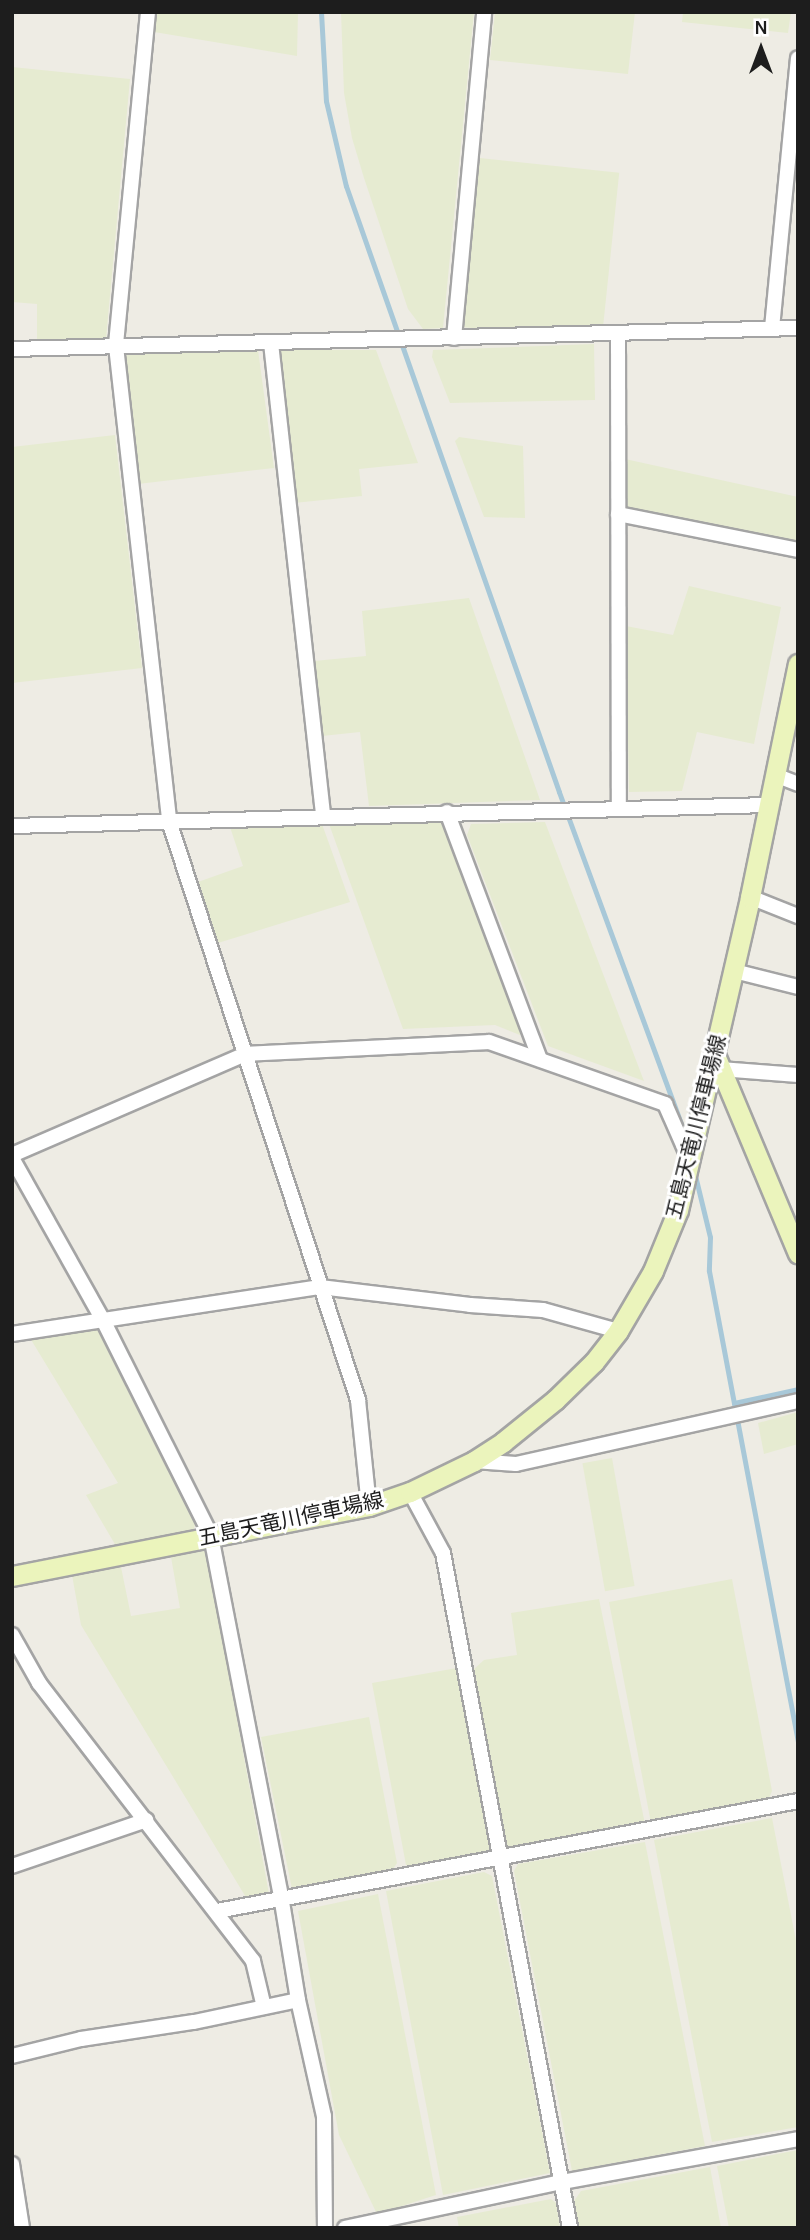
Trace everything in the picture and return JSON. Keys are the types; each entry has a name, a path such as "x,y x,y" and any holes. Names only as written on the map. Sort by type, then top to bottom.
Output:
{"main road":[{"name":"五島天竜川停車場線","path":"12,1576 369,1506 410,1492 474,1461 555,1400 594,1362 618,1331 658,1259 678,1210 704,1100 718,1062 768,805 792,719 798,664"},
{"path":"718,1062 797,1251"}],"street":[{"path":"148,12 116,346 169,821 358,1400 369,1506"},
{"path":"454,338 484,12"},
{"path":"772,328 798,58"},
{"path":"12,349 798,328"},
{"path":"618,333 619,808"},
{"path":"271,343 323,815"},
{"path":"618,514 798,550"},
{"path":"775,775 798,784"},
{"path":"12,826 323,815 768,805"},
{"path":"447,812 540,1059"},
{"path":"750,897 798,915"},
{"path":"734,971 798,987"},
{"path":"325,2228 324,2116 298,2000 281,1896 211,1536 103,1320 12,1156 245,1054 489,1042 665,1104 692,1154"},
{"path":"718,1062 798,1075"},
{"path":"12,1334 320,1287 470,1305 543,1310 618,1331"},
{"path":"474,1461 516,1464 798,1401"},
{"path":"410,1492 443,1553 570,2228"},
{"path":"12,1635 39,1682 253,1961 264,2007"},
{"path":"217,1911 281,1896 798,1801"},
{"path":"12,1866 145,1820"},
{"path":"12,2056 80,2039 194,2022 298,2000"},
{"path":"345,2228 562,2182 798,2139"},
{"path":"12,2164 22,2228"}],"green space":[{"path":"156,12 298,12 297,56 154,32"},
{"path":"341,12 474,12 443,328 423,329 408,309 364,178 352,138 344,93"},
{"path":"495,12 635,12 628,74 490,60"},
{"path":"683,12 791,12 788,33 682,22"},
{"path":"12,67 130,79 106,339 37,341 37,304 12,302"},
{"path":"480,158 619,173 601,342 462,327"},
{"path":"594,344 595,400 450,403 432,357 433,350"},
{"path":"258,350 274,468 138,484 124,359 128,354"},
{"path":"281,350 376,350 418,463 359,469 362,496 294,503 277,356"},
{"path":"115,435 142,668 12,683 12,447"},
{"path":"459,437 523,446 525,518 484,517 455,441"},
{"path":"625,459 798,497 798,544 628,513 625,507"},
{"path":"689,586 781,607 754,744 697,732 682,791 629,792 626,626 673,635"},
{"path":"469,598 540,800 369,806 360,732 322,736 314,661 366,656 362,611"},
{"path":"446,819 524,1030 520,1035 495,1025 403,1029 329,824"},
{"path":"545,822 644,1081 548,1046 467,835 471,824"},
{"path":"322,824 350,902 218,943 198,882 243,866 230,827"},
{"path":"97,1328 195,1525 193,1531 116,1546 86,1495 118,1483 30,1338"},
{"path":"798,1412 798,1444 764,1454 758,1423"},
{"path":"612,1458 635,1586 605,1591 582,1463"},
{"path":"206,1550 269,1894 247,1899 81,1625 72,1575 121,1567 131,1616 180,1608 171,1557"},
{"path":"732,1579 772,1791 768,1800 651,1823 609,1602"},
{"path":"599,1599 645,1824 513,1850 507,1847 474,1669 484,1660 517,1655 511,1613"},
{"path":"457,1668 491,1846 486,1855 411,1868 406,1865 372,1683"},
{"path":"369,1717 397,1863 393,1869 292,1889 261,1737"},
{"path":"772,1818 798,1951 798,2127 712,2142 654,1840"},
{"path":"645,1842 705,2146 572,2171 514,1871 518,1864"},
{"path":"484,1872 492,1876 550,2173 443,2195 386,1891"},
{"path":"378,1894 436,2195 377,2214 339,2135 298,1911"},
{"path":"798,2150 798,2228 729,2228 717,2166"},
{"path":"710,2167 721,2228 579,2228 574,2201 581,2191"},
{"path":"551,2199 556,2203 560,2228 459,2228 457,2217"}],"waterway":[{"path":"321,12 326,101 346,186 559,792 685,1134"},
{"path":"694,1171 710,1237 709,1271 798,1744"},
{"path":"734,1403 798,1389"}]}
